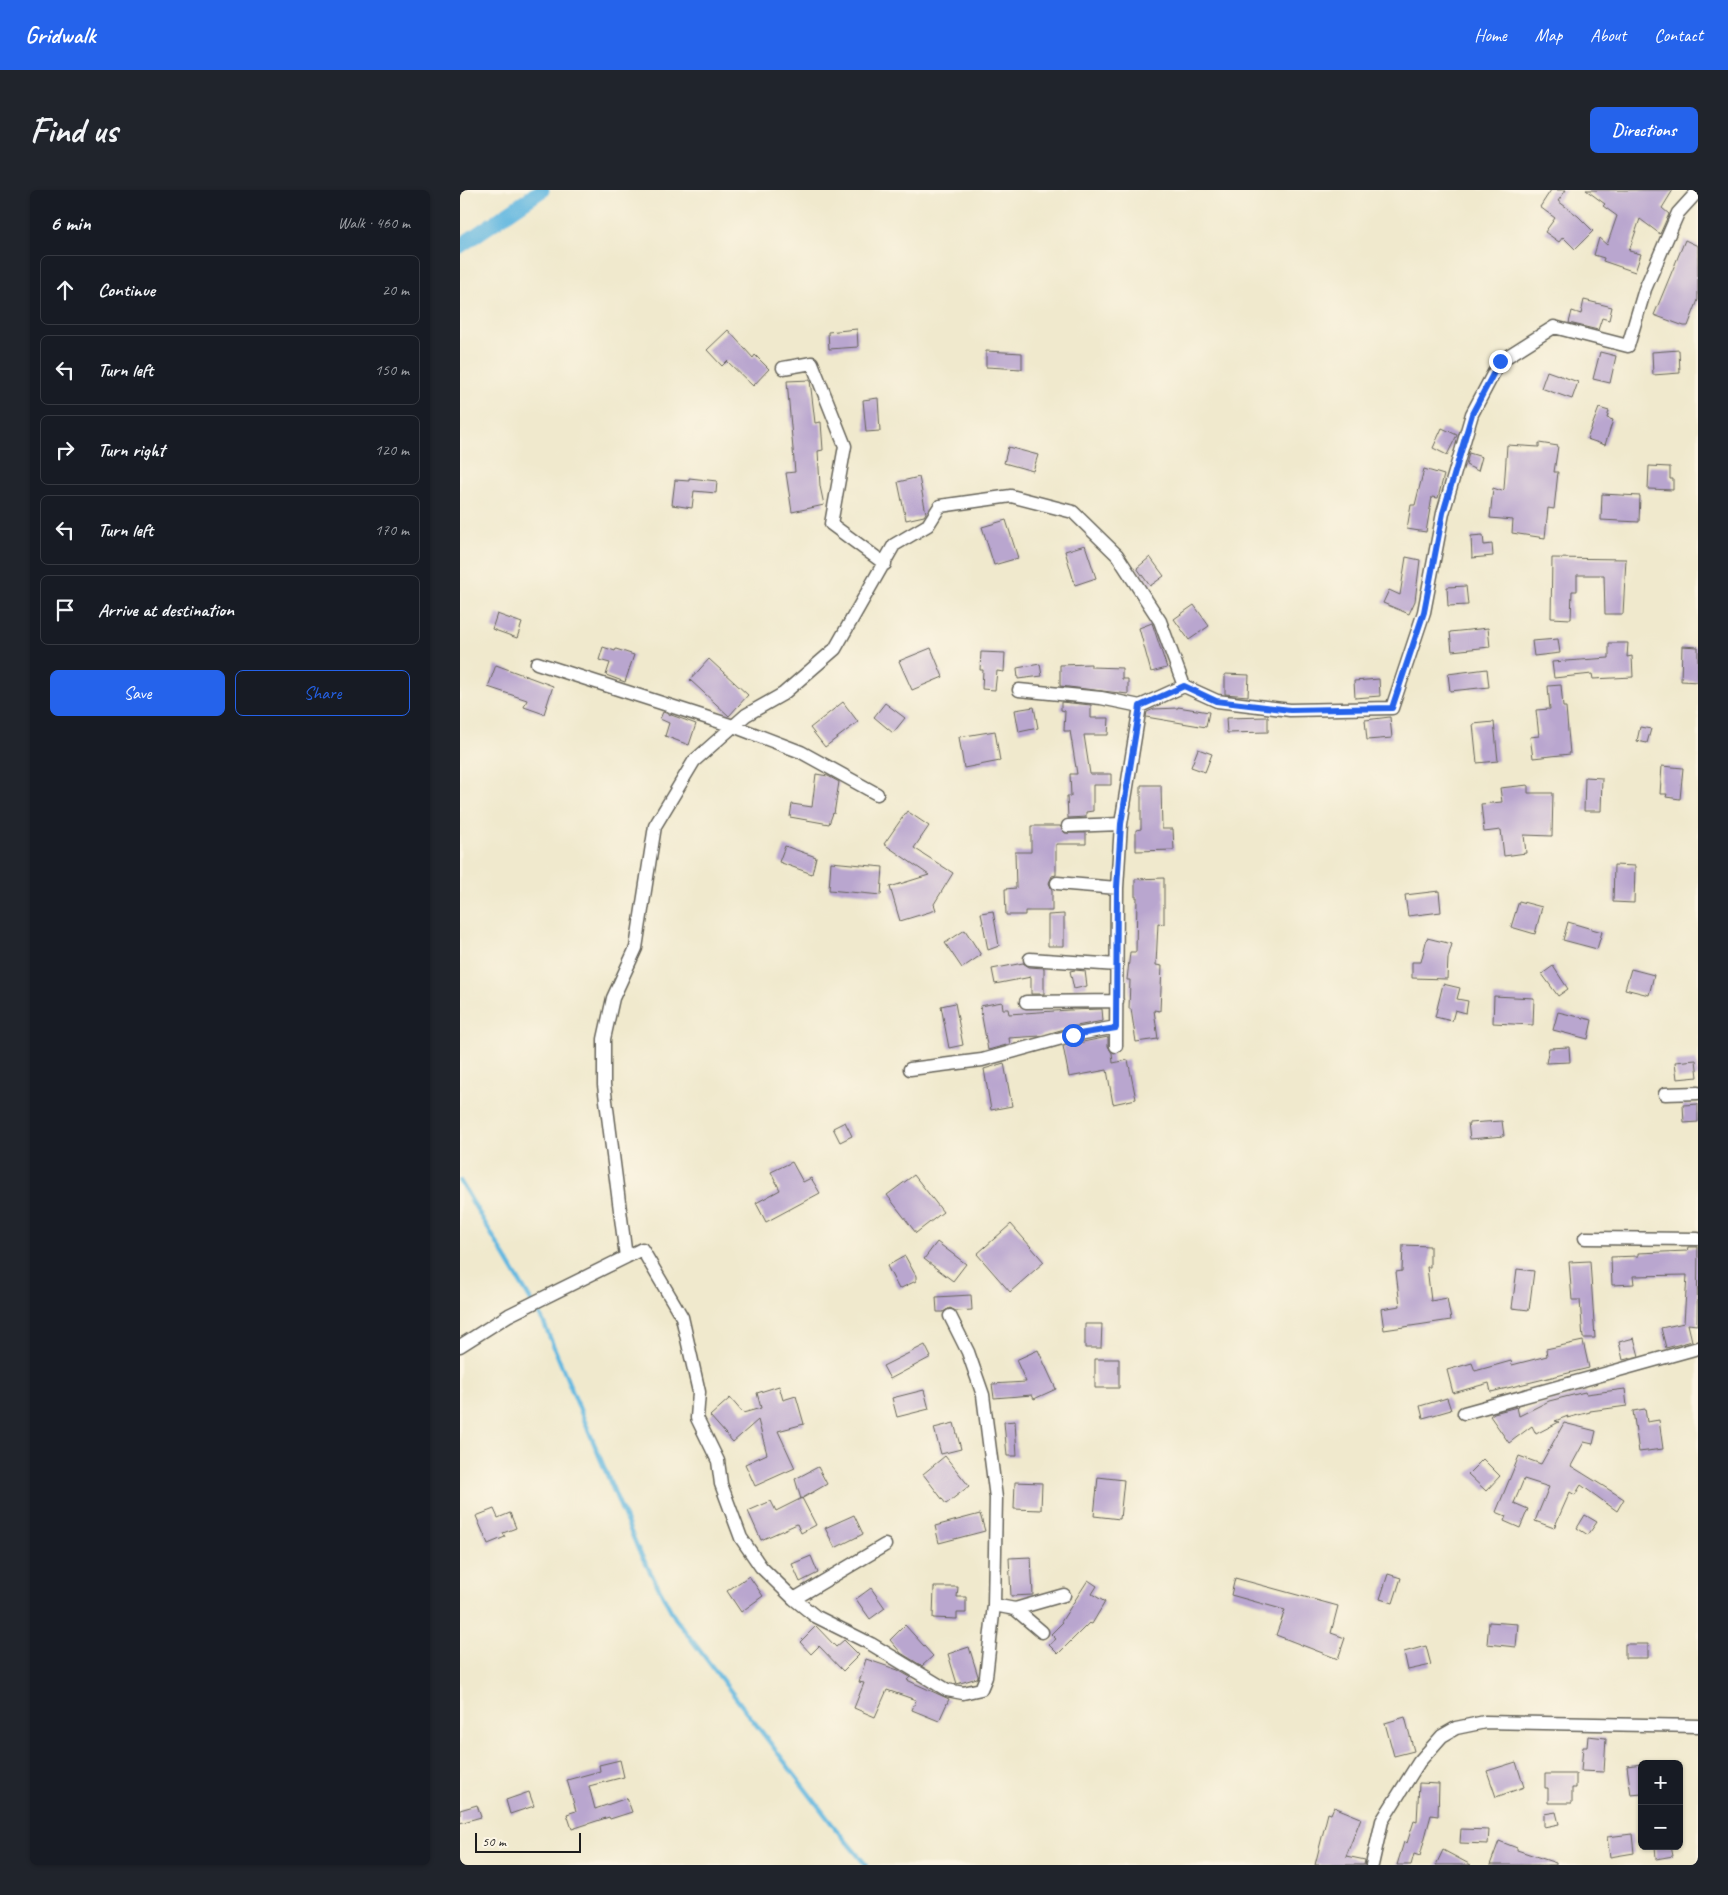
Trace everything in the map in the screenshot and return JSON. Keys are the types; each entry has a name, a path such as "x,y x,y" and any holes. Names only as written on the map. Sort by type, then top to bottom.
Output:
{"street":[{"path":"626,1257 604,1085 604,1039 613,998 636,948 655,826 694,761 746,714 782,694 835,649 885,564 894,545 928,525 940,506 1011,496 1073,512 1117,554 1160,621 1184,686 1216,701 1290,710 1392,708 1424,612 1443,513 1472,414 1500,361 1554,327 1628,346 1645,289 1678,213 1698,190"},
{"path":"783,368 812,363 845,446 831,524 885,564"},
{"path":"537,663 733,726 801,752 878,794"},
{"path":"1019,690 1101,698 1140,706 1184,686"},
{"path":"1116,1046 1117,888 1121,824 1140,706"},
{"path":"1068,826 1121,824"},
{"path":"1057,883 1117,888"},
{"path":"1030,959 1117,965"},
{"path":"1026,1002 1116,1001"},
{"path":"910,1069 982,1060 1073,1035 1116,1028"},
{"path":"1665,1094 1698,1093"},
{"path":"1585,1238 1698,1239"},
{"path":"460,1346 509,1315 642,1249 682,1317 699,1392 697,1418 718,1461 721,1484 741,1538 761,1567 794,1599 815,1616 871,1644 947,1690 963,1693 981,1689 986,1677 994,1605 996,1498 982,1395 968,1352 950,1316"},
{"path":"1464,1413 1698,1348"},
{"path":"794,1599 885,1545"},
{"path":"994,1605 1015,1609 1064,1595"},
{"path":"1015,1609 1042,1632"},
{"path":"1372,1865 1382,1821 1419,1762 1442,1736 1456,1728 1485,1722 1698,1726"}],"building":[{"path":"1551,190 1566,190 1558,201 1578,216 1593,231 1575,249 1563,237 1559,242 1545,232 1555,218 1540,207"},
{"path":"1586,190 1673,190 1662,208 1669,214 1660,234 1640,219 1629,251 1641,254 1635,272 1603,261 1604,258 1594,255 1599,238 1607,245 1617,216"},
{"path":"1685,240 1698,246 1698,300 1688,326 1654,315"},
{"path":"1584,300 1612,307 1609,320 1602,318 1598,330 1569,323 1572,311 1581,314"},
{"path":"857,329 858,347 829,349 828,332"},
{"path":"728,330 753,358 755,355 769,369 753,386 727,361 722,366 707,350"},
{"path":"1679,350 1680,373 1653,375 1652,352"},
{"path":"986,351 1022,353 1022,369 986,367"},
{"path":"1600,352 1616,356 1610,383 1593,379"},
{"path":"1547,371 1578,382 1572,399 1541,388"},
{"path":"810,380 815,423 821,422 823,450 818,451 820,486 824,505 792,512 786,473 795,472 787,381"},
{"path":"878,398 880,431 866,432 863,400"},
{"path":"1599,408 1609,411 1607,418 1613,420 1605,445 1587,439"},
{"path":"1442,428 1457,435 1447,455 1433,448"},
{"path":"1539,443 1558,446 1554,472 1558,472 1554,509 1548,508 1545,538 1512,533 1513,520 1490,518 1493,488 1502,491 1504,489 1507,445 1539,447"},
{"path":"1008,447 1038,455 1033,471 1004,463"},
{"path":"1469,453 1482,457 1478,471 1466,465"},
{"path":"1649,466 1670,467 1670,479 1673,479 1673,490 1648,489"},
{"path":"1424,469 1444,475 1438,498 1432,497 1426,532 1407,529 1411,505 1415,505"},
{"path":"919,477 926,513 924,516 906,520 898,482"},
{"path":"689,478 717,481 716,493 694,491 692,508 672,505 675,480 689,481"},
{"path":"1602,494 1640,496 1639,522 1601,520"},
{"path":"1006,520 1018,558 994,565 982,527"},
{"path":"1483,535 1484,545 1492,544 1493,556 1472,558 1471,536"},
{"path":"1085,545 1096,578 1075,585 1065,551"},
{"path":"1150,557 1164,576 1150,586 1137,568"},
{"path":"1406,557 1420,560 1415,601 1409,614 1383,603 1389,590 1400,595"},
{"path":"1552,558 1626,559 1623,614 1605,614 1604,575 1577,575 1577,591 1572,591 1571,619 1551,618"},
{"path":"1466,586 1468,605 1448,606 1447,587"},
{"path":"1194,605 1209,626 1189,640 1174,619"},
{"path":"497,614 522,623 517,638 492,629"},
{"path":"1152,623 1167,668 1151,672 1139,628"},
{"path":"1488,628 1490,647 1452,651 1450,632"},
{"path":"1558,639 1560,653 1534,656 1532,641"},
{"path":"1609,643 1628,643 1627,657 1632,656 1633,677 1593,679 1592,674 1554,678 1552,662 1609,658"},
{"path":"1682,646 1698,647 1698,682 1681,681"},
{"path":"603,647 634,655 625,682 606,675 610,663 599,660"},
{"path":"931,648 943,677 912,690 899,661"},
{"path":"981,652 1005,653 1004,672 997,671 995,690 982,689 983,670 980,670"},
{"path":"709,659 748,695 729,716 690,680"},
{"path":"1040,664 1042,676 1018,679 1017,668"},
{"path":"1091,664 1091,667 1122,668 1122,679 1128,679 1128,694 1060,686 1060,665"},
{"path":"496,665 553,686 544,714 524,707 527,700 488,687"},
{"path":"1487,669 1489,687 1450,691 1448,674"},
{"path":"1225,674 1249,675 1248,696 1225,694"},
{"path":"1379,679 1380,696 1355,698 1354,681"},
{"path":"1561,685 1563,707 1566,707 1570,754 1533,758 1530,737 1539,736 1536,710 1550,709 1548,686"},
{"path":"843,702 858,722 825,747 810,728"},
{"path":"1061,702 1091,705 1091,718 1109,718 1108,735 1084,735 1090,774 1111,774 1111,785 1093,785 1093,811 1086,812 1086,817 1068,818 1067,796 1071,796 1070,774 1077,774 1070,731 1064,731 1065,711 1061,710"},
{"path":"885,703 905,718 893,733 874,717"},
{"path":"1034,707 1038,728 1019,732 1015,710"},
{"path":"1178,707 1209,712 1206,727 1146,717 1147,712 1154,709"},
{"path":"663,712 696,724 689,745 665,736 669,723 660,719"},
{"path":"1268,717 1268,732 1227,733 1226,718"},
{"path":"1390,717 1392,738 1367,740 1365,720"},
{"path":"1494,722 1498,761 1477,763 1473,724"},
{"path":"1640,727 1651,729 1647,743 1637,741"},
{"path":"995,731 1000,761 964,768 959,737"},
{"path":"1198,749 1212,754 1205,772 1191,767"},
{"path":"1662,766 1683,768 1680,799 1666,797 1667,794 1660,794"},
{"path":"816,774 828,776 839,782 834,814 829,824 790,817 792,804 812,807"},
{"path":"1585,777 1602,778 1601,811 1584,811"},
{"path":"1141,785 1161,785 1162,829 1173,829 1174,850 1136,851 1136,830 1141,829"},
{"path":"1528,785 1528,793 1553,793 1552,836 1524,835 1526,853 1504,856 1501,830 1484,832 1481,804 1502,802 1500,788"},
{"path":"907,811 929,826 914,848 953,873 934,904 936,910 900,921 890,887 929,875 884,844"},
{"path":"1031,826 1060,826 1065,833 1086,833 1086,844 1056,844 1056,875 1052,876 1049,883 1052,890 1052,911 1025,911 1025,915 1006,915 1005,889 1016,888 1015,852 1031,852"},
{"path":"785,846 816,857 812,874 779,862"},
{"path":"831,862 883,867 881,895 829,890"},
{"path":"1614,865 1635,866 1634,903 1613,902"},
{"path":"1164,878 1164,924 1158,923 1156,965 1162,966 1160,1011 1154,1010 1158,1039 1136,1042 1131,1009 1129,1009 1130,980 1127,980 1130,952 1136,952 1137,897 1135,897 1135,879"},
{"path":"1439,891 1441,912 1408,916 1405,895"},
{"path":"1519,901 1542,907 1535,934 1511,927"},
{"path":"993,911 999,946 988,950 981,913"},
{"path":"1064,914 1064,946 1048,946 1048,915"},
{"path":"1568,922 1602,932 1597,949 1563,940"},
{"path":"965,930 981,955 962,968 945,943"},
{"path":"1427,938 1452,944 1448,958 1447,979 1412,978 1412,962 1421,962"},
{"path":"1023,963 1029,967 1044,968 1044,994 1031,994 1031,977 995,984 992,969"},
{"path":"1553,966 1568,989 1558,996 1542,974"},
{"path":"1631,969 1654,975 1649,995 1625,989"},
{"path":"1070,971 1085,971 1087,986 1074,989"},
{"path":"1443,984 1460,988 1457,999 1468,1001 1466,1013 1455,1010 1452,1021 1435,1017"},
{"path":"1494,996 1534,998 1533,1025 1493,1023"},
{"path":"1002,1002 1003,1009 1008,1009 1009,1014 1102,1009 1103,1021 1071,1027 1040,1036 1009,1038 1010,1044 988,1050 980,1006"},
{"path":"955,1003 963,1045 949,1048 941,1006"},
{"path":"1558,1012 1592,1020 1588,1039 1553,1030"},
{"path":"1108,1037 1108,1046 1112,1053 1113,1063 1128,1060 1136,1099 1113,1104 1107,1070 1069,1077 1063,1046"},
{"path":"1569,1047 1570,1062 1546,1063 1549,1048"},
{"path":"1696,1060 1698,1077 1677,1079 1675,1062"},
{"path":"1004,1063 1012,1106 991,1110 984,1069"},
{"path":"1698,1104 1698,1122 1684,1123 1683,1105"},
{"path":"1502,1121 1504,1136 1470,1139 1468,1123"},
{"path":"845,1122 852,1136 840,1142 833,1128"},
{"path":"792,1162 803,1182 811,1178 820,1193 766,1222 756,1203 780,1190 771,1172"},
{"path":"914,1175 943,1212 916,1233 887,1195"},
{"path":"1011,1224 1044,1262 1010,1292 977,1254"},
{"path":"937,1242 966,1264 953,1281 924,1259"},
{"path":"1403,1245 1430,1246 1430,1267 1427,1267 1431,1301 1447,1298 1451,1320 1384,1330 1381,1309 1400,1306 1396,1272 1402,1271"},
{"path":"1688,1247 1698,1247 1697,1325 1688,1324 1692,1341 1666,1348 1661,1328 1684,1323 1687,1275 1633,1276 1634,1284 1612,1285 1611,1257 1638,1256 1638,1253 1687,1251"},
{"path":"905,1256 916,1276 916,1281 899,1289 887,1266"},
{"path":"1590,1261 1595,1338 1583,1338 1580,1300 1572,1300 1569,1262"},
{"path":"1517,1269 1534,1271 1529,1310 1512,1308"},
{"path":"971,1295 972,1310 956,1311 950,1308 943,1312 937,1312 936,1297"},
{"path":"1085,1324 1102,1324 1101,1348 1085,1348"},
{"path":"1634,1338 1639,1356 1623,1360 1619,1342"},
{"path":"1583,1341 1589,1368 1491,1392 1489,1383 1453,1393 1447,1370 1472,1363 1475,1371 1511,1361 1512,1365 1547,1356 1546,1349"},
{"path":"925,1345 931,1357 890,1379 883,1366"},
{"path":"1038,1350 1056,1389 1034,1399 1032,1395 994,1398 992,1384 1026,1382 1016,1360"},
{"path":"1095,1359 1119,1359 1119,1388 1095,1388"},
{"path":"779,1386 783,1400 796,1396 804,1424 778,1431 795,1468 755,1486 745,1464 767,1454 758,1420 733,1442 710,1416 730,1398 743,1413 761,1408 757,1393"},
{"path":"1625,1389 1627,1406 1590,1411 1567,1418 1568,1416 1555,1421 1559,1422 1536,1434 1532,1426 1509,1443 1490,1416 1494,1413 1517,1407 1519,1416 1549,1401 1585,1392 1586,1394"},
{"path":"924,1390 929,1409 897,1417 892,1398"},
{"path":"1447,1398 1451,1410 1423,1418 1420,1406"},
{"path":"1645,1409 1647,1422 1659,1420 1663,1449 1639,1452 1633,1411"},
{"path":"1015,1421 1017,1456 1007,1456 1004,1422"},
{"path":"954,1423 961,1449 941,1454 934,1428"},
{"path":"1564,1423 1596,1431 1593,1444 1584,1442 1571,1466 1624,1499 1617,1511 1581,1485 1575,1495 1570,1492 1554,1528 1535,1521 1549,1487 1524,1479 1514,1503 1528,1509 1520,1528 1504,1521 1506,1516 1496,1512 1519,1456 1541,1464"},
{"path":"945,1456 969,1486 946,1504 923,1474"},
{"path":"1483,1459 1500,1476 1486,1491 1468,1474"},
{"path":"818,1467 827,1484 801,1499 795,1479"},
{"path":"1098,1477 1124,1480 1120,1519 1094,1516"},
{"path":"1015,1482 1042,1483 1041,1510 1014,1509"},
{"path":"802,1498 816,1525 801,1533 797,1524 761,1540 748,1511 771,1501 776,1511"},
{"path":"494,1509 498,1518 510,1513 516,1528 503,1533 505,1537 488,1544 476,1516"},
{"path":"980,1514 985,1531 939,1543 935,1526"},
{"path":"854,1515 863,1534 835,1548 825,1528"},
{"path":"1585,1515 1597,1522 1588,1535 1577,1528"},
{"path":"811,1556 818,1573 800,1582 792,1564"},
{"path":"1031,1557 1033,1595 1011,1596 1009,1558"},
{"path":"1388,1574 1401,1578 1393,1603 1380,1599"},
{"path":"749,1576 763,1596 741,1612 727,1591"},
{"path":"1235,1578 1338,1606 1331,1633 1345,1638 1338,1659 1276,1635 1285,1610 1231,1595"},
{"path":"1088,1580 1097,1586 1092,1594 1105,1602 1092,1624 1089,1623 1058,1654 1049,1645 1056,1639 1051,1634 1062,1623"},
{"path":"934,1587 958,1587 957,1597 966,1597 966,1613 957,1613 957,1619 933,1618"},
{"path":"871,1588 885,1608 870,1619 856,1599"},
{"path":"1489,1622 1518,1624 1516,1647 1487,1644"},
{"path":"905,1625 933,1656 922,1666 901,1653 890,1640"},
{"path":"816,1626 836,1647 844,1640 859,1655 843,1671 819,1646 811,1654 800,1642"},
{"path":"1625,1644 1648,1644 1648,1658 1625,1658"},
{"path":"1426,1646 1431,1665 1408,1670 1404,1652"},
{"path":"969,1647 978,1676 977,1678 957,1684 948,1654"},
{"path":"866,1659 898,1670 910,1677 907,1680 949,1699 939,1721 912,1710 916,1700 887,1690 875,1717 854,1708 864,1683 859,1682"},
{"path":"1405,1717 1414,1751 1394,1756 1385,1723"},
{"path":"1588,1736 1606,1738 1604,1772 1581,1771 1583,1747 1587,1747"},
{"path":"620,1760 624,1777 589,1786 595,1809 627,1798 632,1812 572,1829 567,1814 576,1811 567,1780 600,1771 599,1765"},
{"path":"1516,1762 1524,1787 1496,1797 1487,1771"},
{"path":"1638,1765 1638,1794 1631,1795 1627,1766"},
{"path":"1545,1774 1576,1774 1576,1788 1572,1788 1572,1803 1548,1803 1548,1788 1545,1788"},
{"path":"1419,1783 1439,1784 1438,1816 1431,1815 1420,1856 1414,1854 1411,1865 1397,1865 1404,1842 1407,1843 1414,1821 1417,1822"},
{"path":"529,1792 534,1806 510,1814 506,1800"},
{"path":"477,1805 481,1817 460,1823 460,1810"},
{"path":"1334,1807 1361,1818 1346,1856 1365,1860 1364,1865 1315,1865 1328,1813 1331,1814"},
{"path":"1556,1812 1559,1824 1544,1827 1544,1814"},
{"path":"1461,1829 1489,1830 1488,1844 1460,1843"},
{"path":"1632,1834 1634,1853 1610,1857 1607,1837"},
{"path":"1499,1841 1517,1848 1517,1850 1556,1863 1556,1865 1490,1865"},
{"path":"1443,1850 1471,1865 1436,1865"},
{"path":"1655,1850 1672,1850 1673,1856 1656,1859"}],"waterway":[{"path":"460,246 542,190"},
{"path":"460,1181 543,1321 638,1549 675,1618 835,1828 866,1865"}],"route":[{"path":"1073,1035 1116,1028 1117,888 1121,824 1140,706 1184,686 1216,701 1290,710 1392,708 1424,612 1443,513 1472,414 1500,361"}]}
